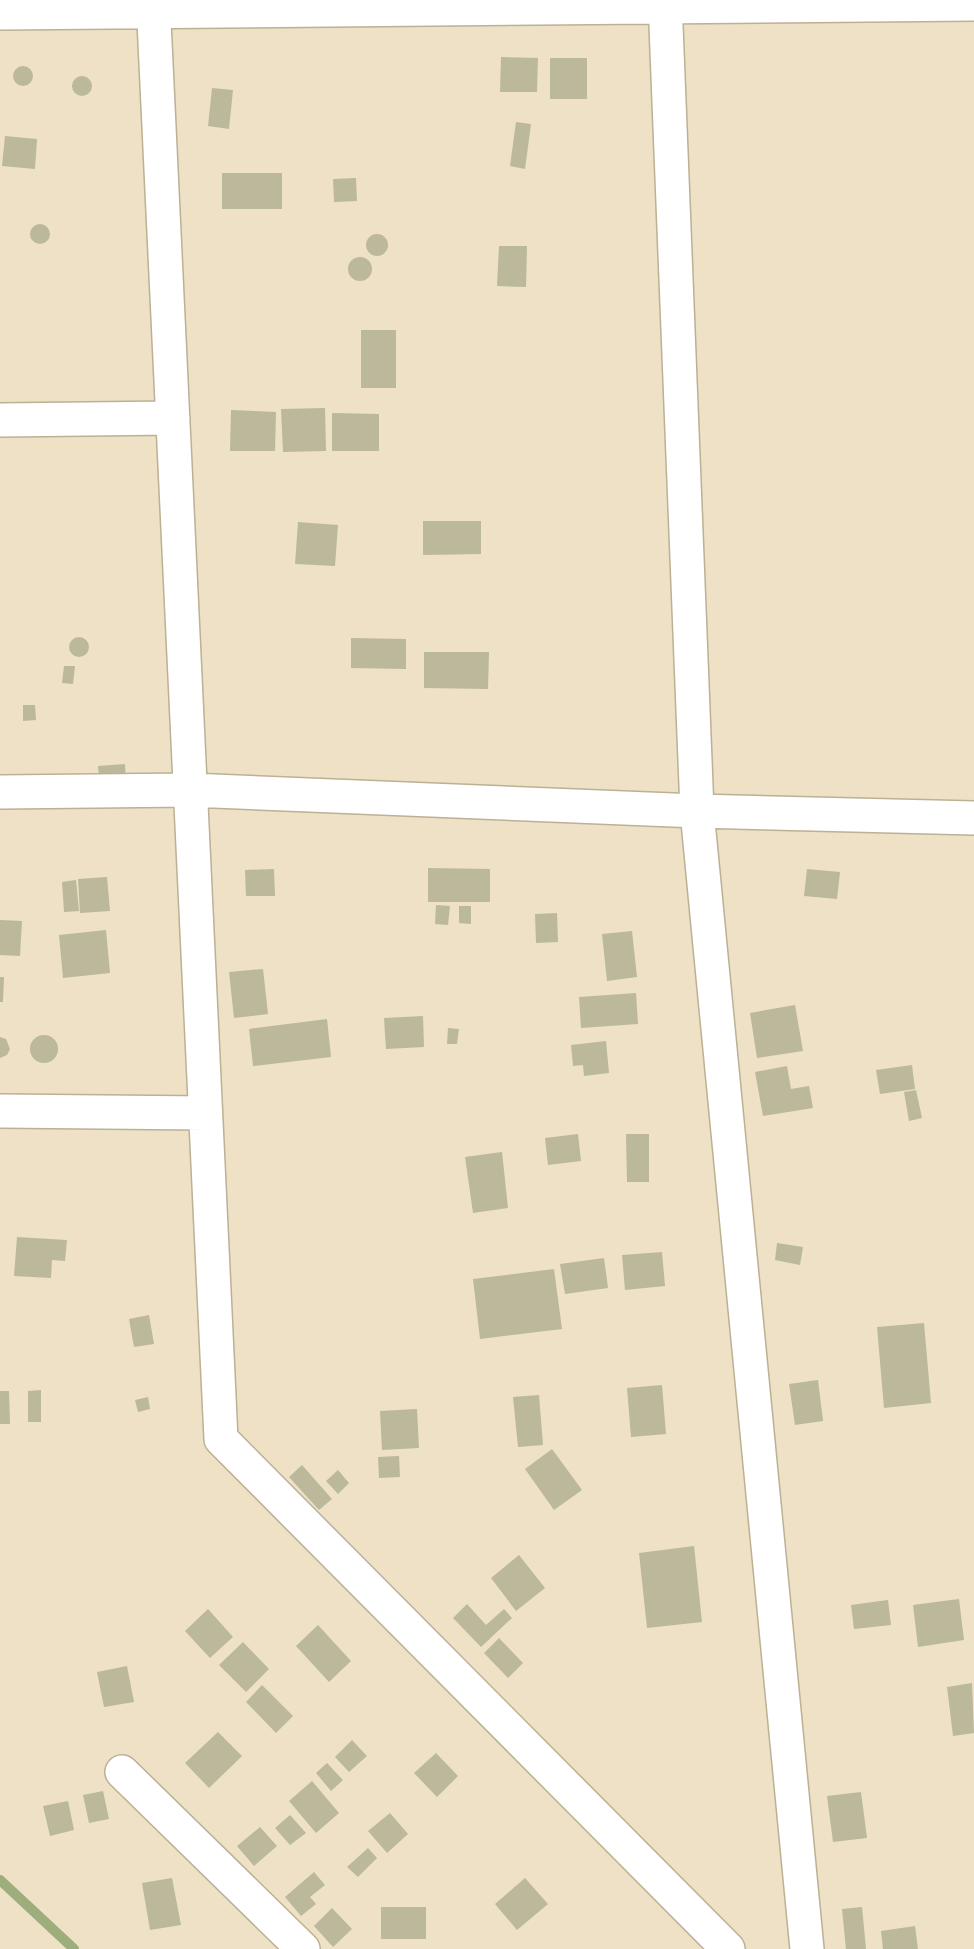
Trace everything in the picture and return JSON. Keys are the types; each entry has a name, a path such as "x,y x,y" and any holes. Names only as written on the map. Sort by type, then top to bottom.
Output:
{"street":[{"path":"662,2 697,811 807,1949"},
{"path":"0,14 154,6 662,2 974,4"},
{"path":"154,6 221,1438 728,1949"},
{"path":"0,420 173,418"},
{"path":"0,792 190,790 697,811 974,818"},
{"path":"0,1111 205,1113"},
{"path":"122,1772 303,1949"}],"building":[{"path":"501,57 538,58 537,92 500,92"},
{"path":"550,58 587,58 587,99 550,99"},
{"path":"23,66 30,69 33,76 30,83 23,86 16,83 13,76 16,69"},
{"path":"82,76 89,79 92,86 89,93 82,96 75,93 72,86 75,79"},
{"path":"212,88 233,90 229,129 208,126"},
{"path":"516,122 531,124 525,169 510,166"},
{"path":"5,136 37,139 35,169 2,166"},
{"path":"222,173 282,173 282,209 222,209"},
{"path":"356,178 357,201 334,202 333,179"},
{"path":"36,224 44,224 50,230 50,238 44,244 36,244 30,238 30,230"},
{"path":"377,234 387,241 388,245 381,255 377,256 367,249 366,245 373,235"},
{"path":"499,246 527,246 526,287 497,286"},
{"path":"360,257 365,258 371,264 371,274 365,280 360,281 355,280 349,274 348,269 349,264 355,258"},
{"path":"361,330 396,330 396,388 361,388"},
{"path":"325,408 326,451 283,452 281,409"},
{"path":"231,410 276,412 275,451 230,451"},
{"path":"332,413 379,414 379,451 332,451"},
{"path":"423,521 481,521 481,554 423,555"},
{"path":"298,522 338,525 335,566 295,564"},
{"path":"79,637 86,640 89,647 86,654 79,657 72,654 69,647 72,640"},
{"path":"351,638 406,639 406,669 351,668"},
{"path":"424,652 489,652 488,689 424,688"},
{"path":"64,666 75,666 73,684 62,683"},
{"path":"23,705 35,705 36,720 23,721"},
{"path":"125,764 126,784 100,786 98,766"},
{"path":"428,868 490,869 490,902 428,902"},
{"path":"274,869 275,896 246,896 245,870"},
{"path":"807,869 840,872 837,899 804,896"},
{"path":"107,877 110,911 80,913 78,879"},
{"path":"76,880 79,911 64,912 62,882"},
{"path":"436,905 450,906 448,925 435,924"},
{"path":"459,906 471,906 471,924 459,923"},
{"path":"557,913 558,942 536,943 535,914"},
{"path":"0,920 22,921 20,956 0,955"},
{"path":"106,930 110,973 63,978 59,935"},
{"path":"632,931 637,977 607,981 602,934"},
{"path":"263,969 268,1014 234,1018 229,972"},
{"path":"0,977 4,977 3,1002 0,1002"},
{"path":"636,993 638,1024 581,1028 579,997"},
{"path":"795,1005 803,1051 757,1058 750,1013"},
{"path":"423,1016 424,1047 386,1049 384,1018"},
{"path":"327,1019 331,1057 253,1066 249,1029"},
{"path":"448,1028 459,1029 457,1044 447,1044"},
{"path":"44,1035 54,1039 58,1049 54,1059 44,1063 34,1059 30,1049 34,1039"},
{"path":"0,1037 6,1039 10,1049 7,1055 0,1058"},
{"path":"606,1041 609,1073 584,1076 583,1065 573,1066 571,1045"},
{"path":"912,1065 915,1089 880,1094 876,1070"},
{"path":"787,1066 791,1089 809,1086 813,1108 763,1116 755,1072"},
{"path":"916,1090 922,1118 909,1121 904,1092"},
{"path":"578,1134 581,1161 548,1165 545,1138"},
{"path":"626,1134 649,1134 649,1182 627,1182"},
{"path":"502,1152 508,1208 473,1213 465,1157"},
{"path":"17,1237 67,1240 65,1261 52,1260 51,1278 14,1276"},
{"path":"777,1243 803,1247 800,1265 775,1260"},
{"path":"662,1252 665,1286 625,1290 622,1255"},
{"path":"604,1258 608,1288 565,1294 560,1264"},
{"path":"554,1269 562,1329 480,1339 473,1279"},
{"path":"149,1315 154,1344 134,1347 129,1319"},
{"path":"924,1323 931,1403 884,1408 877,1327"},
{"path":"818,1380 823,1421 795,1425 789,1384"},
{"path":"662,1385 666,1434 631,1437 627,1388"},
{"path":"41,1390 41,1422 28,1422 28,1391"},
{"path":"0,1391 9,1391 10,1424 0,1424"},
{"path":"539,1395 543,1445 518,1447 513,1397"},
{"path":"148,1397 150,1409 138,1412 135,1400"},
{"path":"417,1409 419,1448 382,1450 380,1411"},
{"path":"552,1449 582,1490 554,1510 525,1469"},
{"path":"399,1456 400,1477 379,1478 378,1457"},
{"path":"302,1465 332,1499 319,1510 289,1477"},
{"path":"338,1470 349,1483 338,1494 326,1481"},
{"path":"694,1546 702,1622 647,1628 639,1553"},
{"path":"519,1555 545,1588 516,1611 491,1578"},
{"path":"959,1599 964,1640 918,1647 913,1605"},
{"path":"888,1600 891,1625 854,1629 851,1605"},
{"path":"467,1604 486,1625 504,1609 512,1618 481,1647 453,1618"},
{"path":"208,1609 233,1637 210,1658 185,1631"},
{"path":"318,1625 351,1661 329,1682 296,1646"},
{"path":"499,1638 523,1663 508,1678 484,1653"},
{"path":"243,1642 269,1669 246,1692 219,1665"},
{"path":"127,1666 134,1702 104,1707 97,1672"},
{"path":"972,1683 974,1733 953,1736 947,1687"},
{"path":"262,1685 293,1716 276,1733 246,1702"},
{"path":"218,1732 242,1756 209,1788 185,1763"},
{"path":"352,1740 367,1756 349,1772 335,1757"},
{"path":"436,1753 458,1776 437,1797 414,1773"},
{"path":"327,1763 343,1780 331,1791 316,1773"},
{"path":"312,1781 339,1813 316,1833 289,1801"},
{"path":"103,1791 109,1819 89,1823 83,1795"},
{"path":"861,1792 867,1838 833,1842 827,1796"},
{"path":"68,1801 74,1830 50,1836 43,1806"},
{"path":"390,1813 408,1834 387,1853 368,1831"},
{"path":"290,1815 306,1833 290,1845 275,1828"},
{"path":"260,1827 277,1846 254,1866 237,1846"},
{"path":"368,1848 377,1858 358,1877 347,1867"},
{"path":"314,1872 325,1885 310,1897 316,1904 301,1916 285,1897"},
{"path":"172,1878 181,1925 150,1930 142,1883"},
{"path":"525,1878 548,1904 517,1930 495,1904"},
{"path":"381,1907 426,1907 426,1939 381,1939"},
{"path":"862,1907 866,1949 846,1949 842,1909"},
{"path":"332,1908 352,1929 333,1947 314,1926"},
{"path":"915,1926 918,1949 883,1949 881,1931"}],"waterway":[{"path":"0,1880 74,1949"}]}
